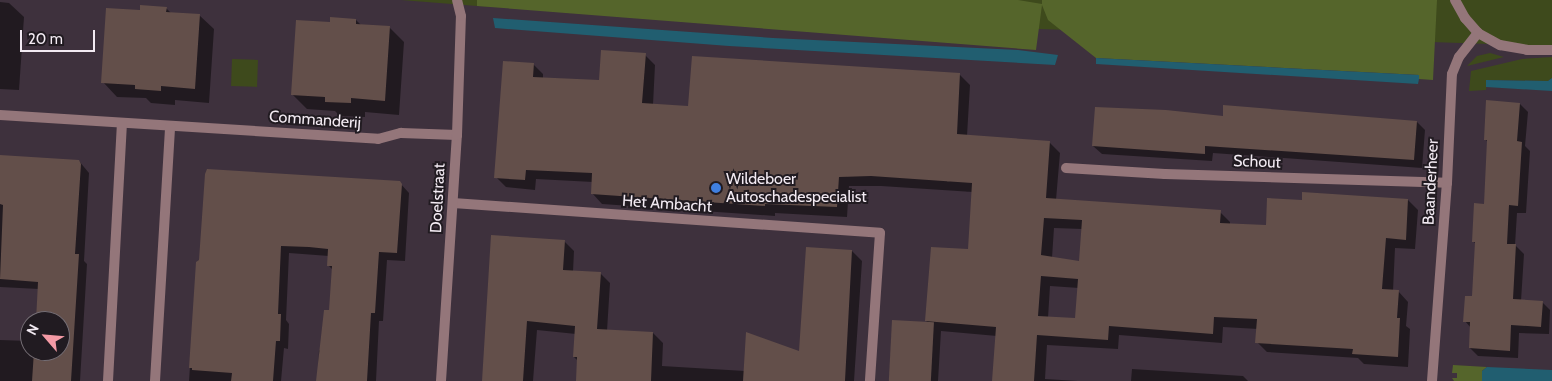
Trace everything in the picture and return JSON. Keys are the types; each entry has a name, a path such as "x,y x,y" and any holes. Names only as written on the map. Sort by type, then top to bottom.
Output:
{"street":[{"name":"Doelstraat","path":"441,381 457,135 461,16 457,0"},
{"path":"1455,0 1465,18 1478,32 1500,45 1527,50 1552,50"},
{"name":"Baanderheer","path":"1432,381 1447,183 1452,74 1459,57 1478,32"},
{"name":"Commanderij","path":"0,115 378,139 401,133 457,135"},
{"path":"108,381 122,122"},
{"path":"155,381 170,126"},
{"name":"Schout","path":"1066,168 1447,183"},
{"name":"Het Ambacht","path":"453,203 880,233 870,381"}],"green space":[{"path":"401,0 1552,0 1552,46 951,26 477,6"},
{"path":"477,0 1018,0 1042,4 1042,0 1437,0 1433,80 1419,79 1419,75 1096,58 1048,20 1042,5 1036,50 477,6"},
{"path":"1490,53 1504,57 1467,66 1477,56"},
{"path":"1552,57 1552,78 1548,81 1487,80 1486,90 1469,91 1471,71 1522,59"},
{"path":"232,59 258,60 257,87 231,86"},
{"path":"1453,365 1487,367 1482,371 1482,381 1454,381 1452,378 1457,378 1457,373 1452,373"}],"water":[{"path":"493,18 773,38 1018,50 1058,55 1055,65 729,46 495,28"},
{"path":"1096,58 1419,75 1419,79 1418,84 1096,64"},
{"path":"1552,78 1552,91 1486,87 1486,80 1548,81"},
{"path":"1487,367 1552,370 1552,381 1482,381 1482,371"}],"building":[{"path":"140,5 167,7 166,12 200,14 195,89 161,86 161,91 135,89 135,85 101,83 106,8 140,10"},
{"path":"330,17 356,19 356,24 390,26 385,101 351,98 351,103 325,102 325,97 291,95 296,20 330,22"},
{"path":"601,50 646,53 642,103 688,106 692,56 960,73 957,134 1050,141 1046,198 1221,210 1220,223 1266,225 1267,198 1302,200 1302,192 1408,199 1406,240 1386,238 1382,289 1399,290 1397,318 1400,318 1398,357 1352,354 1353,349 1255,343 1257,319 1214,317 1213,334 1109,326 1108,340 1037,335 1034,381 992,381 996,327 925,321 931,247 968,249 972,183 871,176 839,177 837,207 765,204 765,206 591,194 592,173 526,170 525,180 494,178 503,61 534,63 533,77 599,80","holes":["1044,218 1082,220 1079,261 1041,255","1041,276 1078,279 1075,318 1038,316"]},
{"path":"1486,100 1520,103 1517,141 1522,142 1518,206 1509,205 1507,244 1516,244 1513,299 1543,301 1541,327 1511,325 1510,351 1469,348 1470,322 1463,322 1465,296 1472,296 1475,242 1472,242 1474,203 1484,204 1487,140 1484,140"},
{"path":"1223,105 1417,121 1414,160 1205,146 1205,154 1092,146 1095,107 1166,110 1223,116"},
{"path":"0,155 79,160 81,164 75,254 79,254 71,381 32,381 33,361 70,361 70,311 37,311 38,282 0,279 3,205 0,204"},
{"path":"207,169 400,181 402,184 397,253 379,252 375,313 371,313 367,381 316,381 324,310 329,310 332,266 327,266 328,249 309,247 281,246 278,314 281,314 280,341 276,341 273,381 231,381 232,373 192,370 192,368 189,368 196,262 199,260 205,174"},
{"path":"491,235 565,240 563,270 601,272 597,329 653,332 651,381 576,381 577,357 573,357 575,326 527,321 523,381 482,381"},
{"path":"806,247 852,250 845,381 743,381 746,332 799,351"},
{"path":"892,320 934,322 931,381 889,381"}],"place":[{"name":"Wildeboer Autoschadespecialist","path":"716,188"}]}
